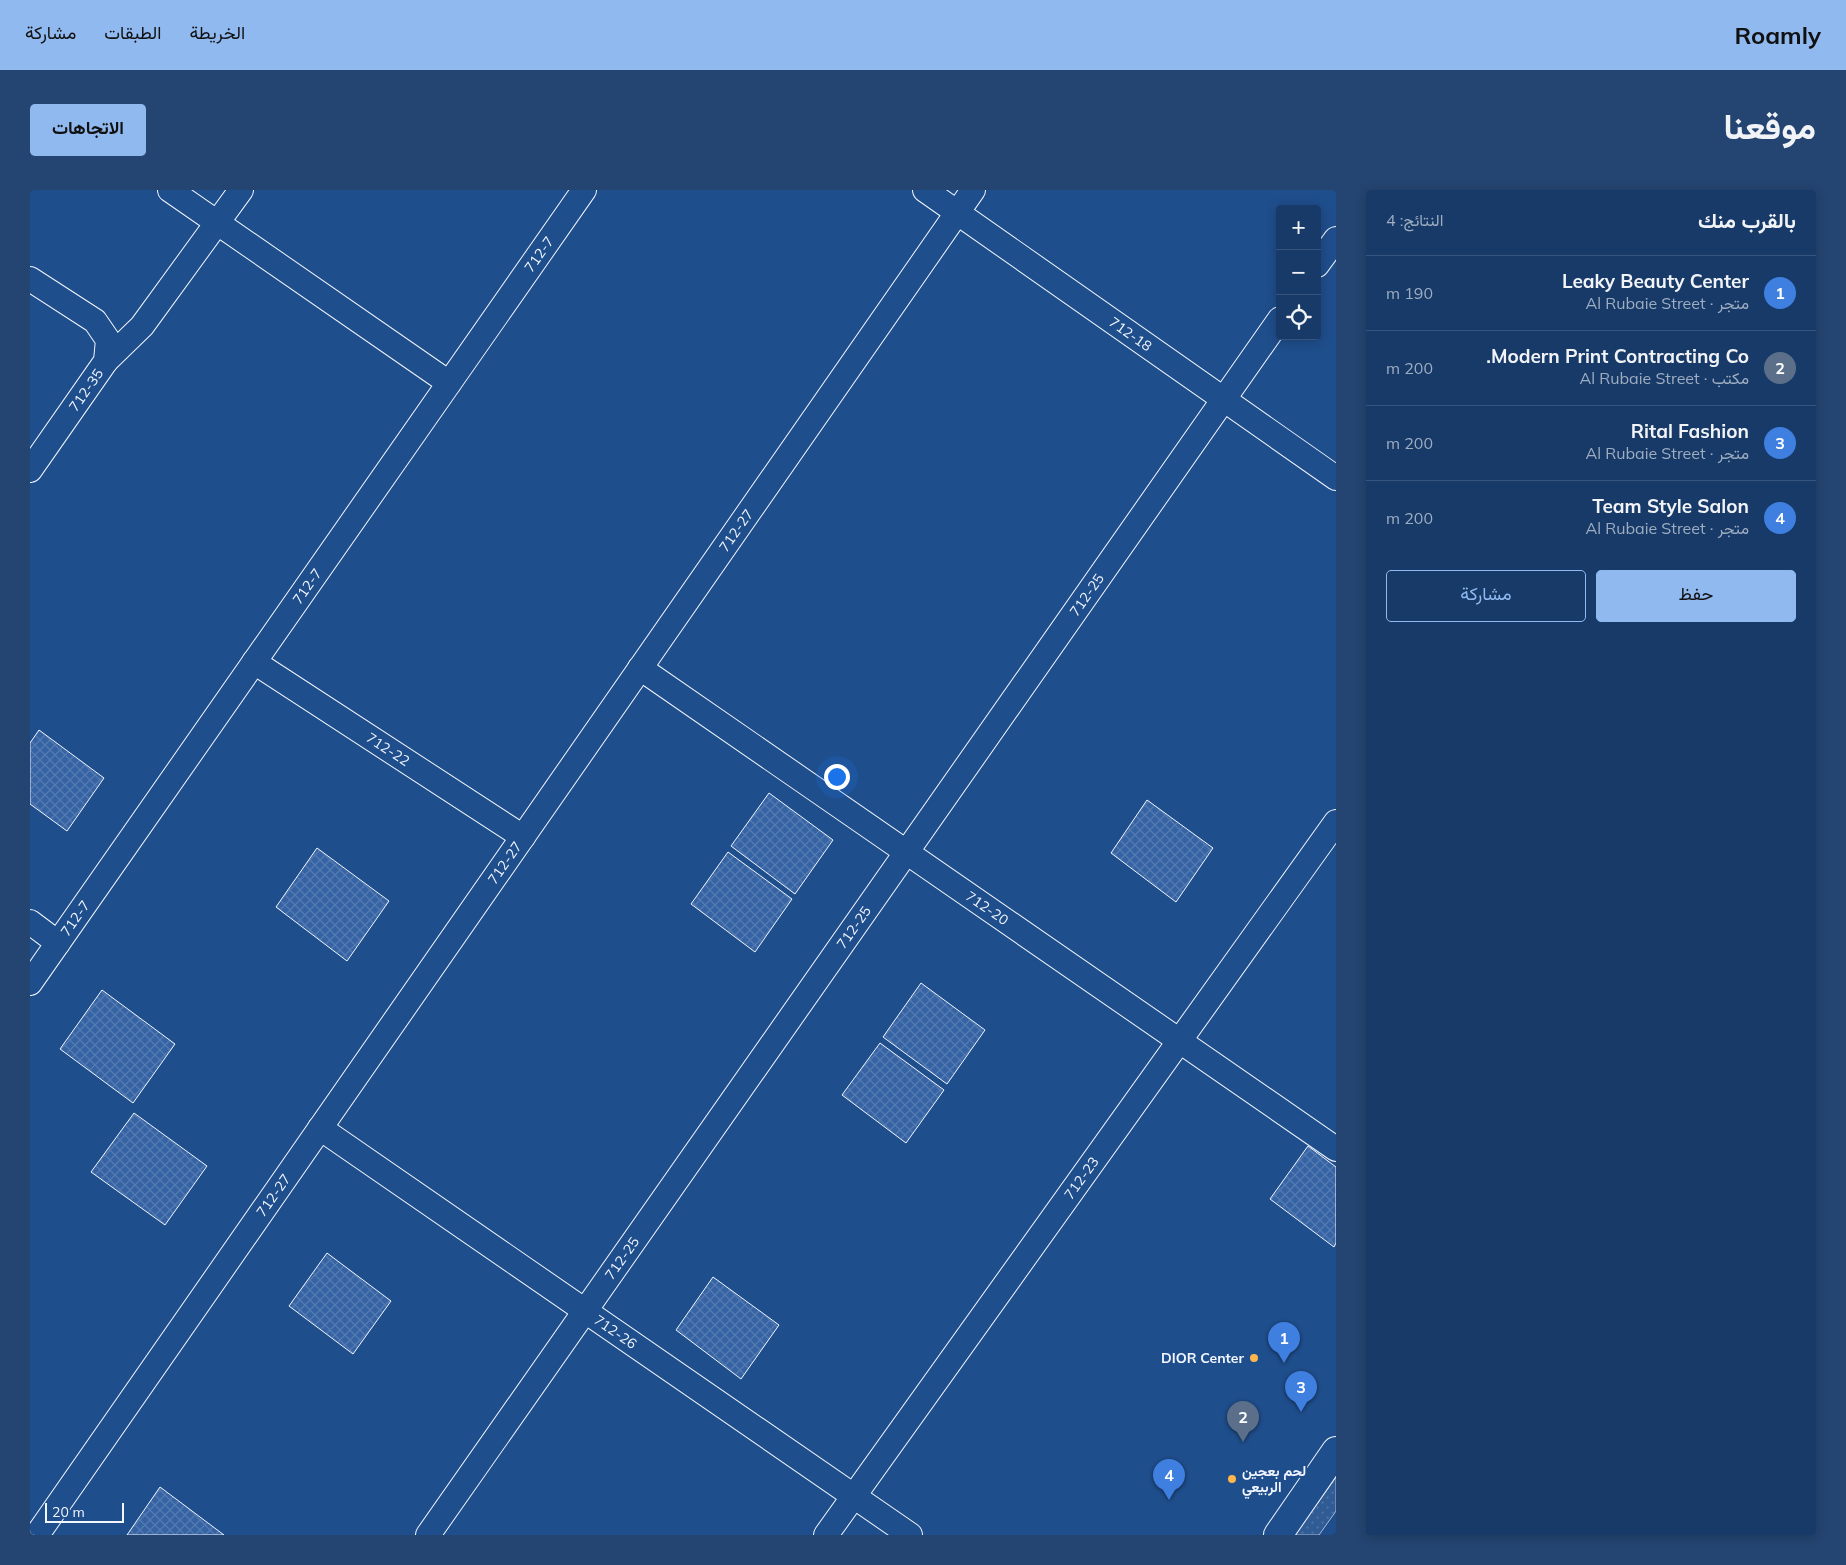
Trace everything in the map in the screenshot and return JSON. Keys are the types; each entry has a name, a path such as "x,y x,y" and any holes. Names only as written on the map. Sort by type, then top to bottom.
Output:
{"street":[{"path":"170,190 449,383"},
{"path":"106,361 142,326 241,190"},
{"name":"712-7","path":"30,983 584,190"},
{"name":"712-18","path":"925,190 1336,478"},
{"name":"712-27","path":"38,1535 973,190"},
{"path":"1321,260 1336,239"},
{"name":"712-35","path":"30,279 94,321 108,340 106,361 30,470"},
{"name":"712-25","path":"428,1535 1276,325"},
{"name":"712-22","path":"254,662 523,837"},
{"name":"712-20","path":"640,668 1336,1149"},
{"name":"712-23","path":"826,1535 1336,822"},
{"path":"30,922 58,943"},
{"name":"712-26","path":"320,1128 910,1535"},
{"path":"1278,1535 1336,1451"}],"shaded area":[{"path":"1336,1477 1336,1511 1319,1535 1295,1535"}],"building":[{"path":"39,730 104,778 67,831 30,804 30,743"},
{"path":"769,793 833,840 795,894 731,846"},
{"path":"1147,800 1213,848 1176,902 1111,853"},
{"path":"317,848 389,901 347,961 276,907"},
{"path":"728,852 792,899 755,952 691,904"},
{"path":"921,983 985,1030 947,1084 883,1037"},
{"path":"102,990 175,1044 133,1103 60,1049"},
{"path":"880,1043 944,1090 906,1143 842,1095"},
{"path":"134,1113 207,1166 165,1225 91,1172"},
{"path":"1308,1146 1336,1167 1336,1243 1334,1247 1270,1199"},
{"path":"327,1253 391,1301 353,1354 289,1306"},
{"path":"713,1277 779,1325 741,1379 676,1330"},
{"path":"160,1487 224,1535 127,1535"}],"place":[{"name":"DIOR Center","path":"1254,1358"},
{"name":"Leaky Beauty Center","path":"1284,1363"},
{"name":"Rital Fashion","path":"1301,1412"},
{"name":"Modern Print Contracting Co.","path":"1243,1442"},
{"name":"لحم بعجين الربيعي","path":"1232,1479"},
{"name":"Team Style Salon","path":"1169,1500"}]}
